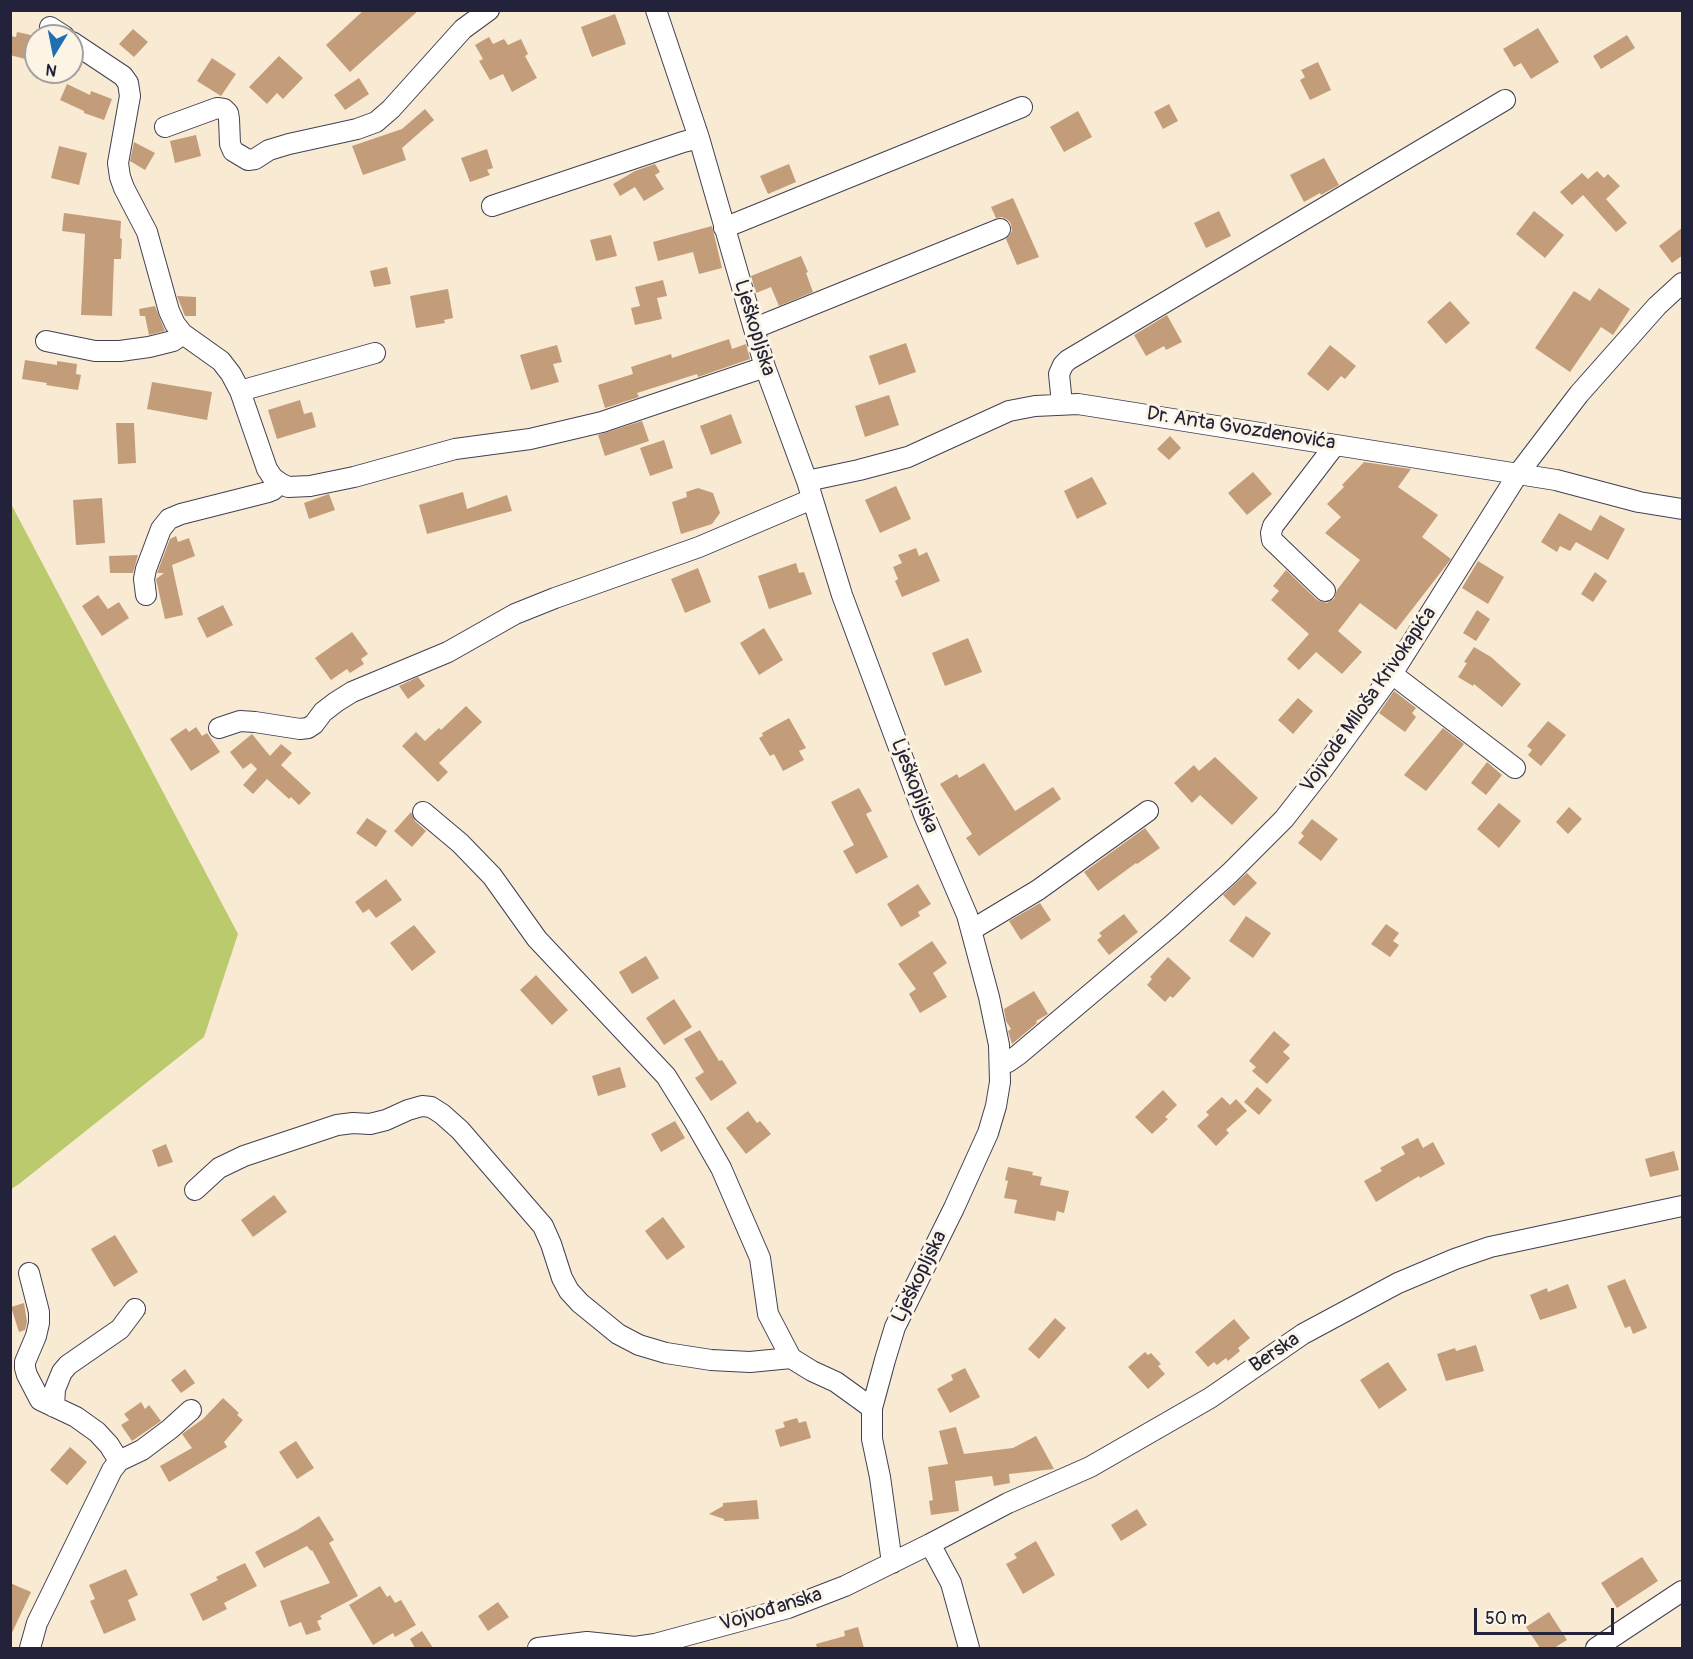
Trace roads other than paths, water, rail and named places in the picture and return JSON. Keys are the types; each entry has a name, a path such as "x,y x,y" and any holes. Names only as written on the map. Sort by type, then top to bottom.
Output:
{"street":[{"path":"165,127 217,108 224,109 230,118 230,144 233,151 248,160 289,144 357,129 376,122 391,109 463,29 489,10"},
{"name":"Lješkopljska","path":"656,10 699,138 765,367 809,490 846,606 924,815 971,928 999,1045 1000,1064 996,1106 988,1133 964,1188 896,1327 872,1408 872,1439 880,1477 892,1563"},
{"path":"84,50 123,76 128,83 130,96 118,163 120,177 147,232 169,311 175,324 183,334 221,362 231,374 240,391 267,469 273,478 288,487 310,486 354,477 455,449 541,437 602,422 765,367"},
{"path":"1062,404 1059,374 1068,360 1505,100"},
{"path":"724,228 1022,107"},
{"path":"492,206 699,138"},
{"path":"755,328 1000,229"},
{"name":"Vojvode Miloša Krivokapića","path":"1000,1064 1018,1055 1171,926 1230,873 1284,819 1392,674 1518,474 1579,394 1657,306 1683,283"},
{"path":"46,341 95,351 120,351 173,341 183,334"},
{"path":"240,391 375,353"},
{"name":"Dr. Anta Gvozdenovića","path":"219,728 240,722 255,722 300,729 308,728 329,707 352,692 448,652 514,614 699,547 809,490 859,470 908,457 1009,411 1035,406 1094,405 1556,480 1639,502 1683,509"},
{"path":"1324,591 1272,540 1271,533 1273,526 1335,445"},
{"path":"146,595 144,579 146,569 161,529 169,519 268,492 280,483"},
{"path":"1392,674 1515,768"},
{"path":"971,928 1038,890 1148,811"},
{"path":"423,812 460,843 492,876 537,939 666,1076 721,1168 760,1258 768,1314 791,1358 836,1382 872,1408"},
{"path":"195,1190 219,1168 244,1156 337,1125 353,1123 370,1125 408,1110 431,1107 460,1130 543,1226 569,1291 618,1334 639,1345 666,1353 700,1358 750,1362 791,1358"},
{"name":"Berska","path":"892,1563 1008,1503 1090,1467 1210,1398 1303,1334 1398,1283 1490,1247 1683,1206"},
{"path":"29,1273 39,1312 39,1323 25,1362 27,1375 40,1400 75,1417 97,1432 119,1461"},
{"path":"54,1407 55,1389 62,1372 68,1365 120,1329 135,1310"},
{"path":"30,1648 37,1623 112,1470 119,1461 142,1450 191,1410"},
{"path":"930,1544 951,1583 969,1648"},
{"name":"Vojvođanska","path":"538,1648 587,1642 634,1648 655,1644 788,1608 845,1586 892,1563"},
{"path":"1596,1648 1683,1591"}]}
